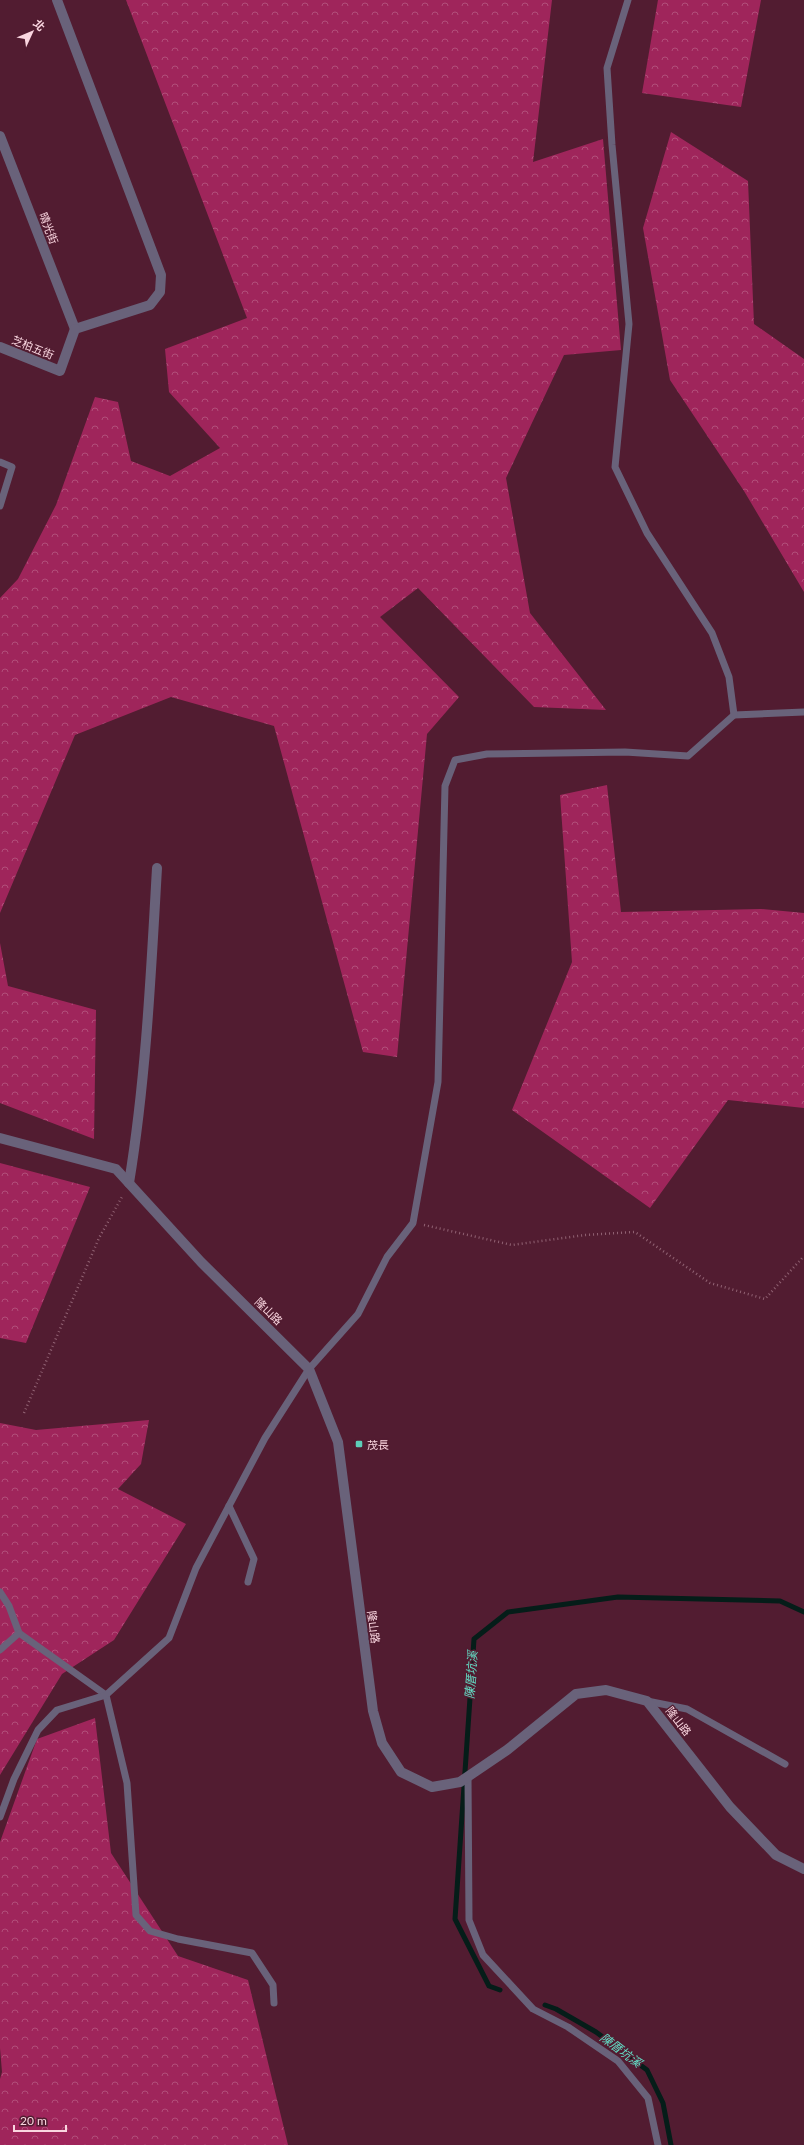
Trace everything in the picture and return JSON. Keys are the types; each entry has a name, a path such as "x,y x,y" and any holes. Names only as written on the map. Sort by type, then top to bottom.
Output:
{"street":[{"path":"57,0 161,274 160,292 150,306 75,329"},
{"name":"晴光街","path":"0,136 75,329"},
{"name":"芝柏五街","path":"0,347 60,371 75,329"},
{"path":"129,1183 138,1131 148,1019 157,868"},
{"name":"隆山路","path":"0,1138 116,1169 201,1262 309,1369 338,1442 373,1711 382,1743 401,1772 432,1787 465,1778 507,1750 576,1694 606,1690 647,1701 730,1807 776,1855 804,1869"}],"lane":[{"path":"628,0 607,68 612,145 629,324 615,468 647,533 712,633 729,677 734,715"},
{"path":"0,462 12,467 0,506"},
{"path":"0,1817 14,1779 38,1730 57,1710 106,1695 169,1638 196,1568 265,1438 309,1369 358,1314 387,1257 413,1223 438,1082 445,786 455,760 487,754 625,752 688,756 734,715 804,712"},
{"path":"229,1506 254,1559 248,1582"},
{"path":"0,1592 9,1606 19,1633 106,1695 127,1783 136,1915 150,1931 178,1939 252,1953 273,1985 274,2003"},
{"path":"0,1650 19,1633"},
{"path":"647,1701 687,1709 785,1764"},
{"path":"465,1778 469,1920 483,1955 533,2009 568,2027 618,2061 648,2098 658,2145"}],"path":[{"path":"24,1413 98,1238 129,1183"},
{"path":"413,1223 512,1245 585,1235 635,1232 710,1283 765,1299 804,1256"}],"green space":[{"path":"126,0 552,0 533,162 603,139 621,350 564,355 506,478 530,613 606,710 534,707 418,588 380,617 459,697 427,734 397,1057 363,1052 274,726 171,697 75,735 0,913 0,598 18,579 56,505 95,397 118,402 131,461 170,476 220,448 169,392 165,349 247,318"},
{"path":"658,0 761,0 741,107 642,93"},
{"path":"671,132 748,181 754,324 804,359 804,592 744,491 670,380 643,228"},
{"path":"607,785 621,912 761,909 804,913 804,1108 728,1100 650,1208 512,1110 572,962 560,795"},
{"path":"0,943 8,986 96,1010 94,1139 0,1103"},
{"path":"0,1163 90,1187 26,1343 0,1338"},
{"path":"149,1420 141,1464 118,1489 186,1524 114,1640 62,1674 0,1775 0,1423 36,1430"},
{"path":"95,1718 111,1853 178,1956 248,1980 288,2145 0,2145 0,2079 2,2072 0,2048 0,1842 37,1739"}],"waterway":[{"name":"陳厝坑溪","path":"500,1990 489,1986 455,1919 474,1639 508,1612 618,1597 780,1601 804,1612"},
{"name":"陳厝坑溪","path":"545,2005 556,2009 596,2032 647,2070 663,2103 671,2145"}],"place":[{"name":"茂長","path":"359,1444"}]}
